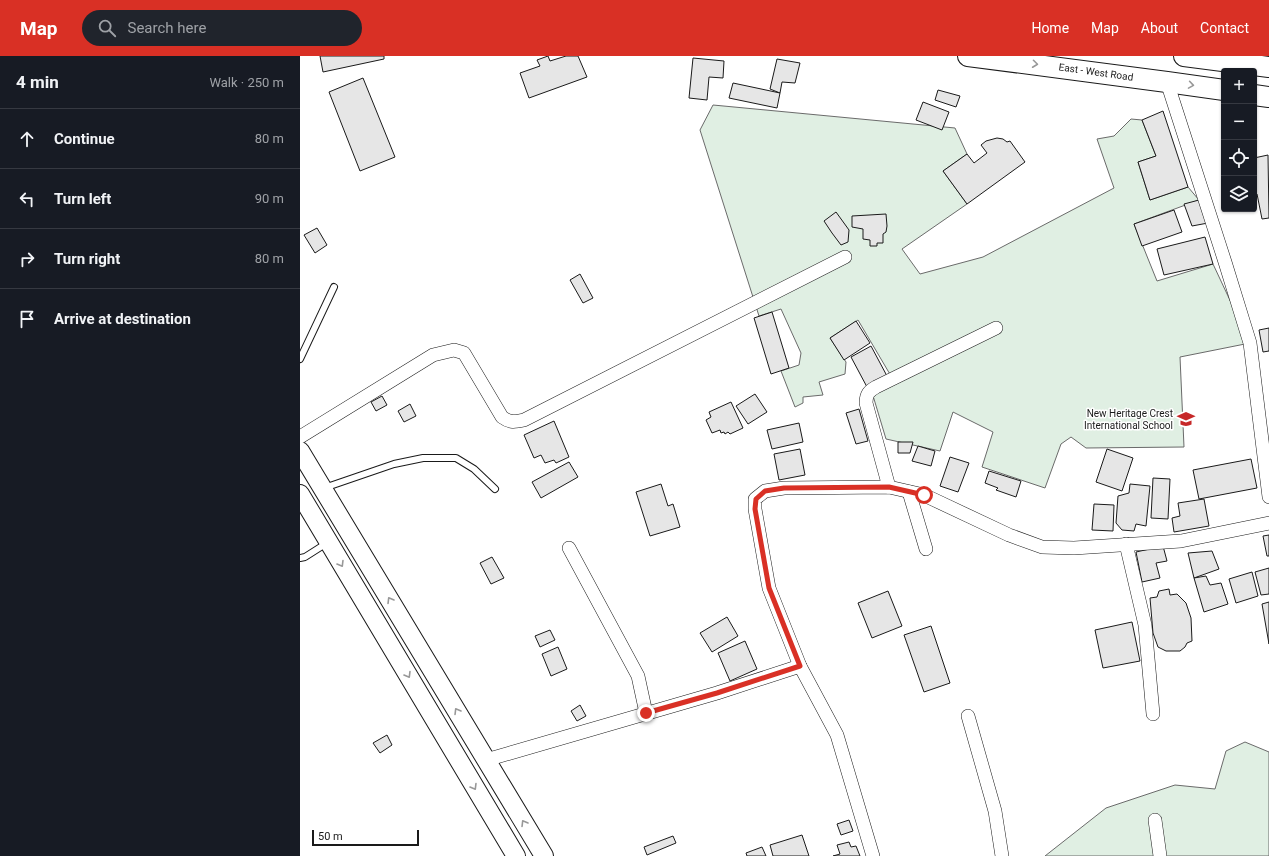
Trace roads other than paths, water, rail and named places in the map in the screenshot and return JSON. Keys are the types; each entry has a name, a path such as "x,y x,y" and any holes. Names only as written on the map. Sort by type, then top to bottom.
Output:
{"main road":[{"name":"East - West Road","path":"968,56 1221,90"},
{"path":"1184,56 1269,67"},
{"path":"1257,95 1269,97"},
{"path":"300,451 544,856"},
{"path":"300,494 516,856"}],"street":[{"path":"1167,82 1226,262 1250,343 1269,497"},
{"path":"300,437 434,355 454,350 464,353 502,417 513,422 524,420 845,257"},
{"path":"889,487 866,403 866,396 869,391 996,328"},
{"path":"873,856 837,735 800,666 769,588 755,509 756,499 765,491 784,488 889,487 924,495 1009,535 1042,547 1074,548 1181,541 1269,523"},
{"path":"909,492 926,549"},
{"path":"1126,544 1145,625 1153,714"},
{"path":"568,548 638,676 646,713"},
{"path":"486,760 717,693 800,666"},
{"path":"968,716 995,811 1002,856"},
{"path":"1155,820 1160,856"}],"lane":[{"path":"300,359 334,287"},
{"path":"322,488 394,464 423,458 456,458 474,469 495,489"},
{"path":"300,558 305,557 328,542"}],"place":[{"name":"New Heritage Crest International School","path":"1186,419"}]}
